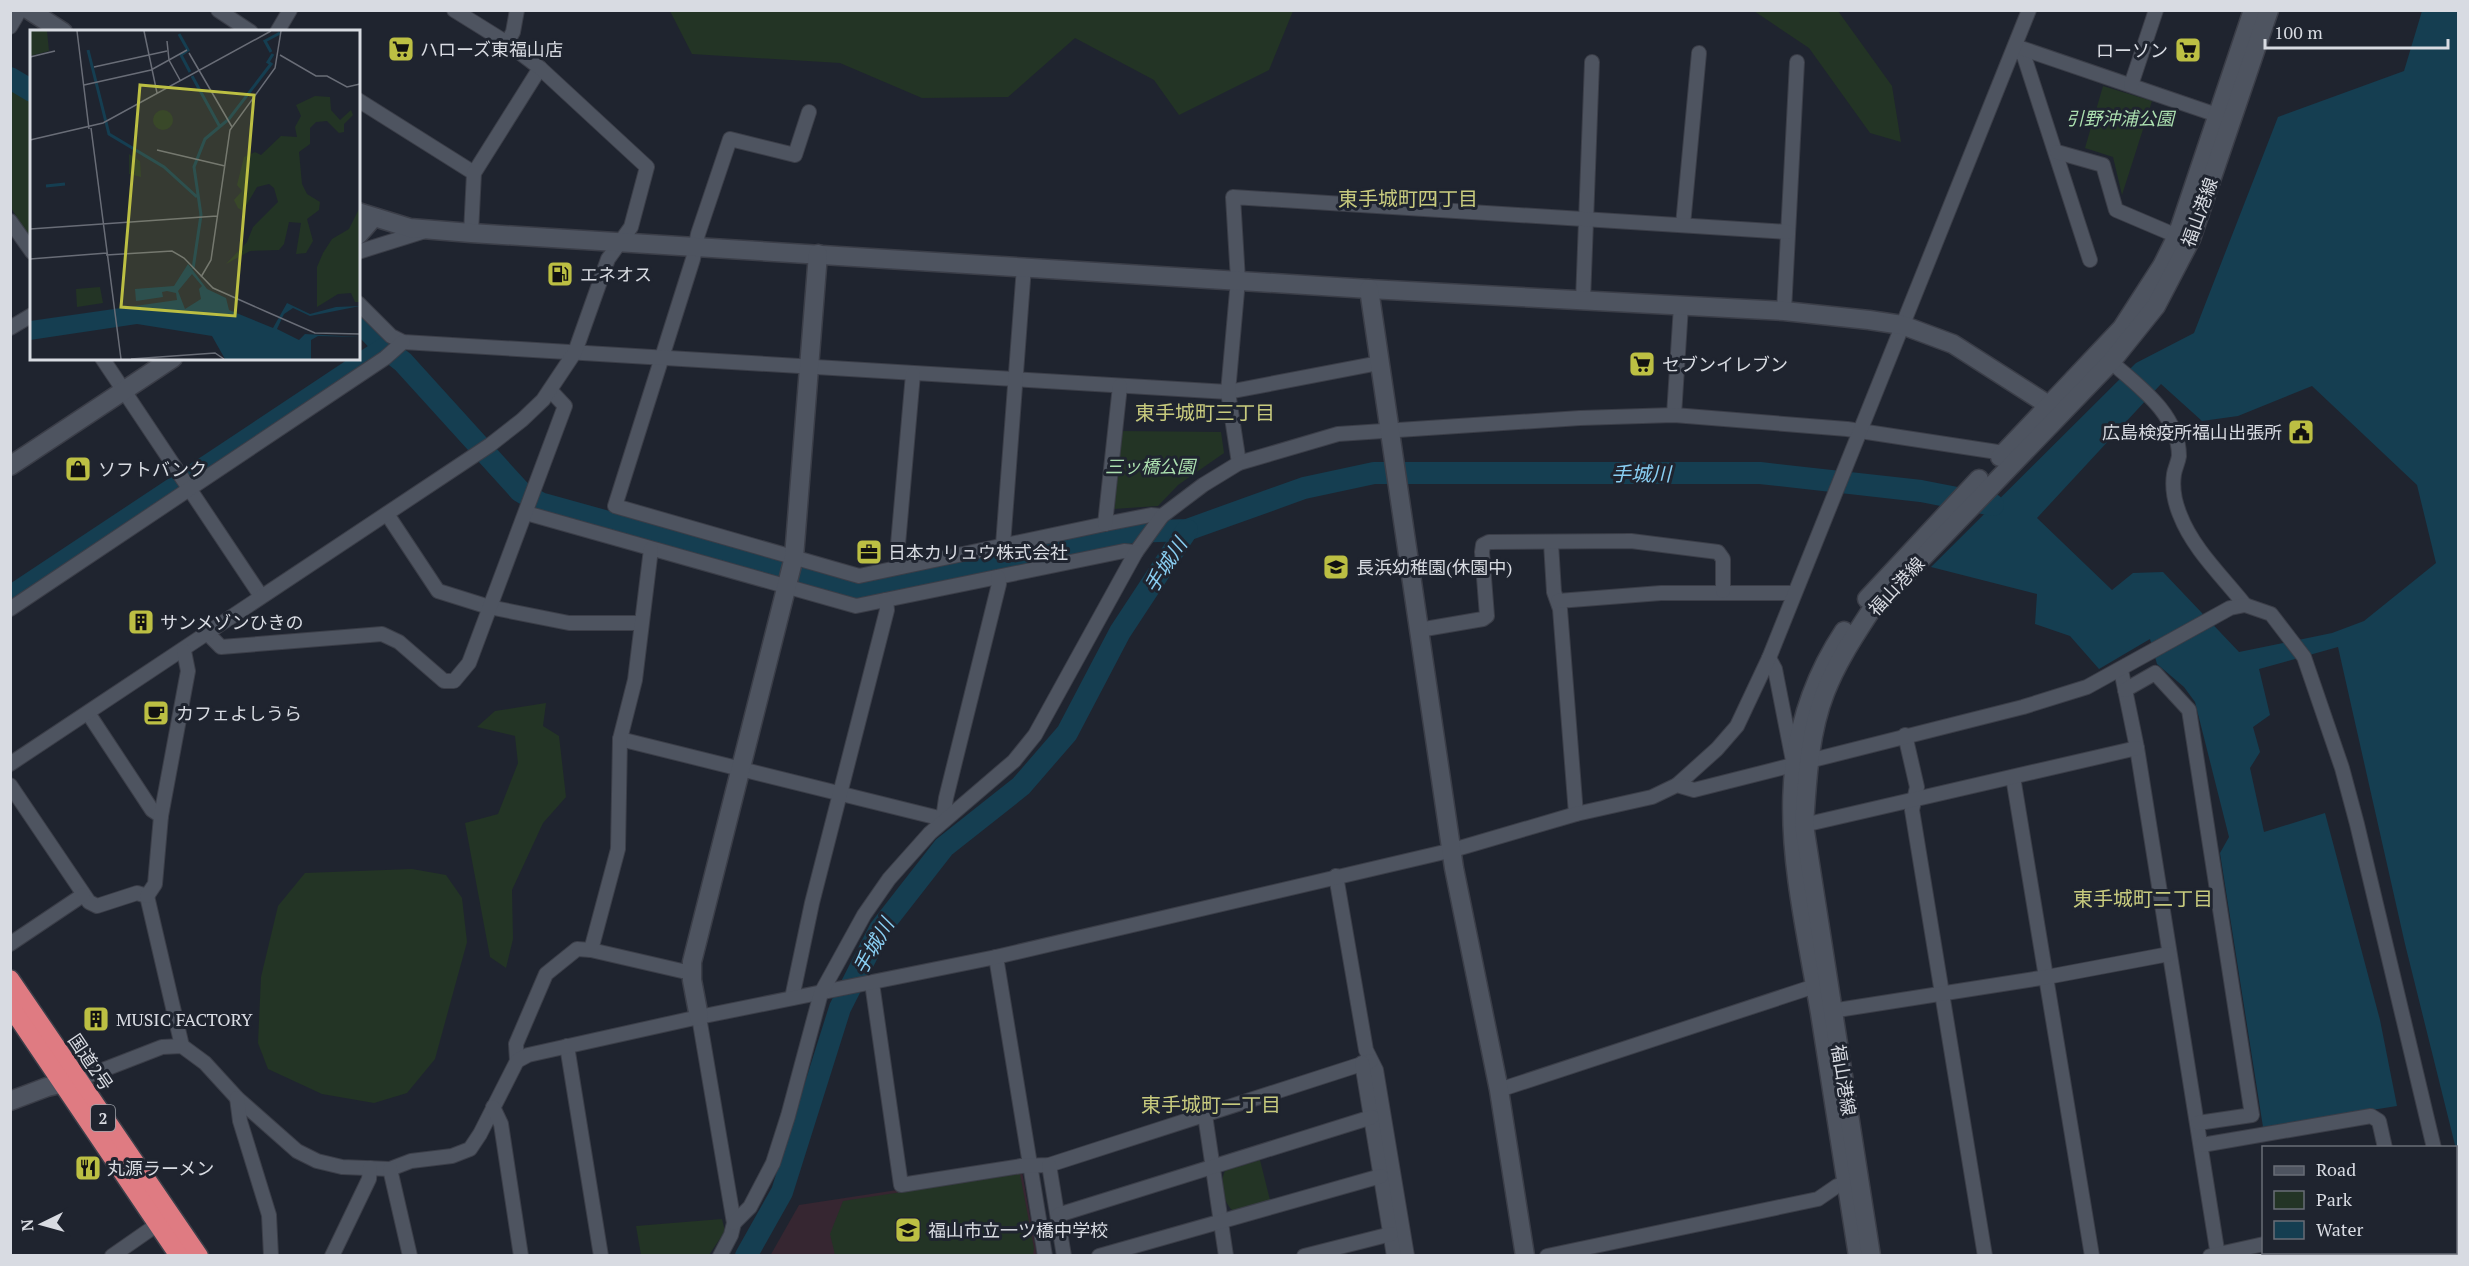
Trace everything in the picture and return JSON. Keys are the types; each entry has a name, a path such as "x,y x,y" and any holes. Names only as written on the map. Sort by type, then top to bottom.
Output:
{"highway":[{"name":"国道2号","path":"10,979 70,1081 179,1256"},
{"name":"国道2号","path":"10,1006 70,1081 199,1256"}],"street":[{"path":"10,27 20,10"},
{"path":"29,10 60,30"},
{"path":"218,10 248,30"},
{"path":"278,30 290,10"},
{"path":"10,764 184,651 261,596 490,445 522,420 550,390 575,352 608,259 632,227 647,167 540,68 507,43 454,10"},
{"path":"507,43 513,32 517,10"},
{"path":"2131,85 2156,10"},
{"name":"福山港線","path":"1858,1256 1826,1012 1815,986 1797,827 1801,761 1808,705 1830,652 1859,608 1907,564 2005,458 2055,409 2122,328 2162,266 2177,236 2253,10"},
{"name":"福山港線","path":"2055,409 2116,365 2156,306 2181,260 2269,10"},
{"path":"10,1101 162,1047 182,1046 205,1063 237,1098 297,1151 317,1161 342,1167 390,1169 411,1161 452,1156 470,1149 517,1061 528,1054 996,957 1453,850 1576,814 1652,797 1677,785 1717,749 1737,726 1769,658 2015,46 2026,12"},
{"path":"2015,46 2217,116"},
{"path":"2015,46 2024,56 2057,152 2090,260"},
{"path":"1683,225 1699,53"},
{"path":"1583,301 1592,62"},
{"path":"1784,311 1797,62"},
{"path":"471,233 474,173 540,68"},
{"path":"360,101 474,173"},
{"path":"809,112 795,155 730,140 615,506 793,560 859,576 1151,515 1161,517"},
{"path":"2057,152 2103,165 2116,210 2177,236"},
{"path":"1239,463 1228,392 1238,280 1233,197 1788,232"},
{"path":"360,230 366,215 410,228 471,233 1369,289 1784,311 1902,325 1953,344 2055,409"},
{"path":"10,221 30,249"},
{"path":"360,251 430,229"},
{"path":"720,1256 731,1235 734,1223 691,971 793,560 818,254"},
{"path":"1003,545 1024,267"},
{"path":"1369,289 1454,868 1499,1090 1525,1256"},
{"path":"360,305 391,336 395,350"},
{"path":"1674,415 1681,306"},
{"path":"10,328 30,316"},
{"path":"10,609 186,484 395,350 575,352 1228,392 1380,363"},
{"path":"103,360 261,596"},
{"path":"10,466 170,360"},
{"path":"2116,365 2154,402 2175,431 2179,460 2174,474 2174,491 2179,514 2190,537 2245,605"},
{"path":"896,567 913,374"},
{"path":"1105,524 1120,386"},
{"path":"208,634 221,647 382,634 399,642 444,681 450,682 460,676 469,663 565,406 550,390"},
{"path":"734,1223 750,1207 772,1163 825,992 864,915 890,879 943,819 1014,761 1035,735 1139,548 1161,517 1203,485 1239,463 1338,434 1674,415 1758,421 2005,458"},
{"path":"527,510 651,549 856,606 1139,548"},
{"path":"387,514 438,591 489,607 569,623 641,623"},
{"path":"1419,630 1483,619 1487,616 1483,545 1490,542 1631,541 1718,552 1724,559 1723,591"},
{"path":"1551,543 1576,814"},
{"path":"591,950 618,849 620,739 635,680 651,549"},
{"path":"943,819 946,798 999,584 998,577"},
{"path":"1558,601 1723,591 1794,593"},
{"path":"792,998 812,903 887,610 886,600"},
{"path":"1677,785 1694,790 1801,761 2023,707 2087,687 2230,608 2245,605 2271,614 2304,657 2342,768 2434,1146"},
{"path":"182,1046 147,896 155,884 161,816 188,671 184,651"},
{"path":"1769,658 1775,669 1801,761"},
{"path":"2121,670 2137,748 2202,1145 2216,1255 2262,1244"},
{"path":"2126,690 2155,673 2189,710 2252,1114 2198,1122"},
{"path":"88,713 152,810 161,816"},
{"path":"1905,735 1917,787 1912,810 1985,1256"},
{"path":"620,739 943,819"},
{"path":"1797,827 2137,748"},
{"path":"2013,777 2092,1256"},
{"path":"10,784 82,895 97,906 137,893 147,896"},
{"name":"福山港線","path":"1797,827 1826,1012 1871,1256"},
{"path":"1336,876 1366,1050 1372,1117 1394,1256"},
{"path":"10,944 82,895"},
{"path":"517,1061 516,1044 546,974 577,949 591,950 682,972 691,971"},
{"path":"1826,1012 2047,977 2169,954"},
{"path":"996,957 1045,1256"},
{"path":"869,983 901,1185 1022,1166 1049,1165 1367,1062"},
{"path":"1499,1090 1815,986"},
{"path":"567,1046 601,1256"},
{"path":"1367,1062 1376,1070 1407,1256"},
{"path":"237,1098 240,1121 269,1215 271,1256"},
{"path":"493,1107 501,1124 521,1256"},
{"path":"1205,1115 1226,1256"},
{"path":"2202,1145 2371,1116 2379,1121 2385,1146"},
{"path":"1058,1215 1372,1117"},
{"path":"1049,1165 1064,1256"},
{"path":"332,1256 369,1179 370,1168"},
{"path":"390,1169 410,1256"},
{"path":"1099,1256 1381,1176"},
{"path":"1547,1256 1818,1199 1836,1186 1847,1185"},
{"path":"112,1256 158,1224"},
{"path":"1304,1256 1391,1234"}],"shaded area":[{"name":"福山市立一ツ橋中学校","path":"1022,1171 1037,1255 770,1256 799,1205"}],"green space":[{"path":"670,11 1293,11 1269,70 1179,115 1154,80 1075,38 1008,97 922,98 840,63 692,54"},
{"path":"1754,11 1838,11 1892,86 1901,142 1870,133 1809,48"},
{"path":"10,84 30,96 30,237 11,208"},
{"name":"引野沖浦公園","path":"2103,86 2152,101 2122,195 2113,157 2085,148"},
{"name":"三ッ橋公園","path":"1118,431 1221,432 1224,453 1178,485 1158,506 1113,509"},
{"path":"546,703 543,726 559,736 566,797 543,823 512,890 513,939 506,968 490,957 465,823 498,814 518,763 515,736 477,727 495,711"},
{"path":"412,869 446,875 462,898 467,942 435,1059 407,1093 374,1103 322,1094 268,1069 258,1043 261,977 278,906 305,873"},
{"path":"1260,1160 1270,1200 1233,1211 1223,1192 1222,1181 1225,1171"},
{"name":"福山市立一ツ橋中学校","path":"1020,1174 1034,1248 1033,1255 835,1255 830,1234 843,1201"},
{"path":"722,1219 725,1231 709,1255 641,1255 636,1226"},
{"path":"2395,1254 2395,1255 2260,1255"}],"water":[{"path":"2422,11 2458,11 2458,1157 2405,944 2338,647 2259,669 2270,715 2253,727 2260,752 2250,768 2264,832 2325,813 2380,1020 2397,1106 2263,1127 2220,853 2229,837 2195,702 2184,687 2157,664 2150,639 2099,669 2070,636 2035,624 2037,594 1931,567 2136,363 2194,333 2278,117 2404,71","holes":["2161,384 2202,421 2238,416 2312,386 2417,485 2436,563 2364,621 2332,633 2239,652 2163,572 2133,573 2112,590 2037,518"]}],"waterway":[{"path":"10,78 30,90"},
{"path":"360,322 385,348 403,362 520,491 540,503 859,592 1132,532 1187,530 1304,488 1374,473 1760,473 1921,491 1993,505"},
{"path":"10,597 385,348"},
{"name":"手城川","path":"746,1256 782,1192 840,1008 880,929 944,847 1021,786 1067,733 1120,632 1187,530"}],"place":[{"name":"ハローズ東福山店","path":"401,49"},
{"name":"ローソン","path":"2188,50"},
{"name":"エネオス","path":"560,274"},
{"name":"セブンイレブン","path":"1642,364"},
{"name":"広島検疫所福山出張所","path":"2301,432"},
{"name":"ソフトバンク","path":"78,469"},
{"name":"日本カリュウ株式会社","path":"869,552"},
{"name":"長浜幼稚園(休園中)","path":"1336,567"},
{"name":"サンメゾンひきの","path":"141,622"},
{"name":"カフェよしうら","path":"156,713"},
{"name":"MUSIC FACTORY","path":"96,1019"},
{"name":"丸源ラーメン","path":"88,1168"},
{"name":"福山市立一ツ橋中学校","path":"908,1230"}],"district":[{"name":"東手城町四丁目","path":"1408,198"},
{"name":"東手城町三丁目","path":"1205,412"},
{"name":"東手城町二丁目","path":"2143,898"},
{"name":"東手城町一丁目","path":"1211,1104"}]}
